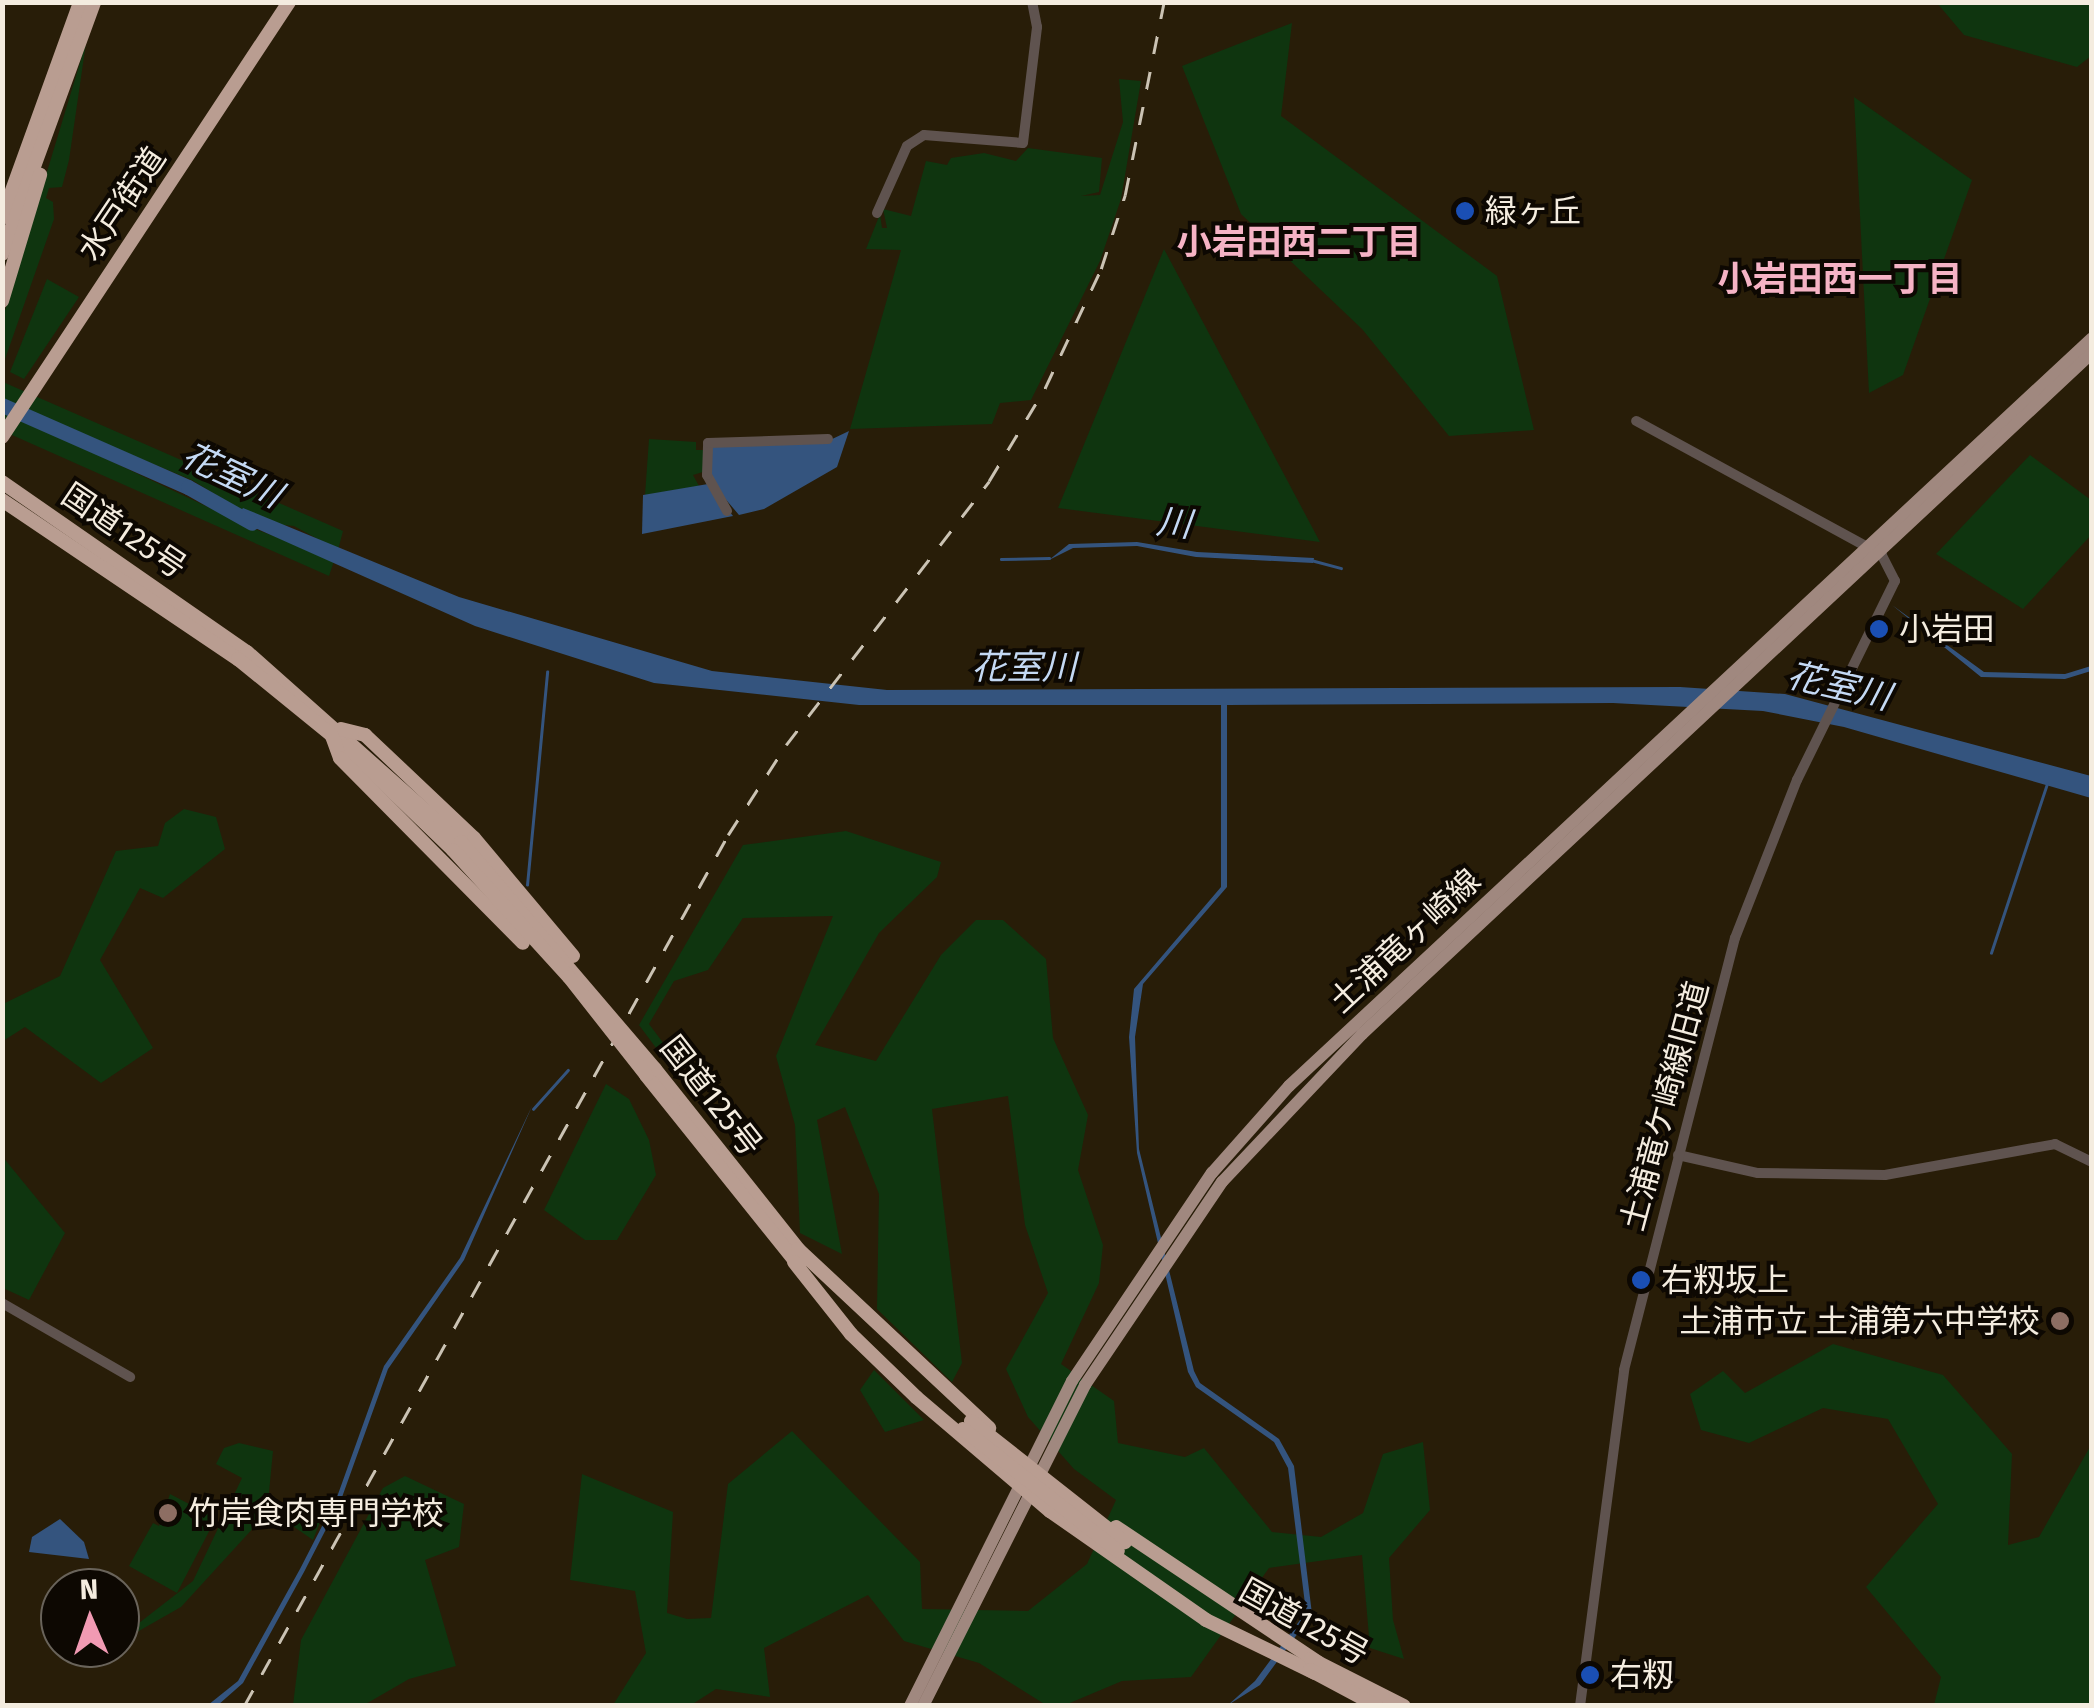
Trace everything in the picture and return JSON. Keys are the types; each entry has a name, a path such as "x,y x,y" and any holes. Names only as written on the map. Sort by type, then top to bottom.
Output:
{"highway":[{"path":"2,218 80,2"},
{"path":"2,254 94,2"},
{"name":"水戸街道","path":"2,437 289,2"},
{"path":"2,301 76,50"},
{"path":"2,191 55,72"},
{"name":"国道125号","path":"2,482 232,640 457,846 651,1072 796,1255 967,1425 1122,1547 1377,1706"},
{"name":"国道125号","path":"2,500 178,614 336,732"},
{"path":"524,944 340,758 336,732 365,735 474,838 573,956"},
{"path":"796,1255 1043,1472 1317,1668"},
{"path":"796,1255 851,1334 1025,1490 1206,1620 1317,1668"},
{"name":"国道125号","path":"1317,1668 1404,1706"}],"main road":[{"name":"土浦竜ヶ崎線","path":"923,1706 1025,1490 1030,1461 1109,1318 1212,1173 1276,1100 2092,338"},
{"name":"土浦竜ヶ崎線","path":"910,1706 1025,1490 1043,1472 1120,1326 1222,1182 1362,1034 1882,555 2092,353"}],"street":[{"path":"877,213 904,150 924,135 1024,143 1036,27 1032,2"},
{"path":"1636,421 1882,555"},
{"path":"727,511 706,475 708,443 828,440"},
{"name":"土浦竜ケ崎線旧道","path":"1580,1706 1624,1370 1678,1155 1746,903 1818,739 1896,581 1882,555"},
{"path":"1678,1155 1758,1173 1885,1175 2055,1144 2092,1162"},
{"path":"2,1303 130,1377"}],"green space":[{"path":"1937,3 2091,3 2091,56 2077,67 1964,35"},
{"path":"1292,23 1281,116 1497,276 1534,430 1449,436 1362,329 1241,214 1182,66"},
{"path":"86,43 69,160 62,187 49,188 46,198 53,202 54,219 3,365 3,317"},
{"path":"1119,79 1141,81 1121,199 1100,261 1031,400 1000,403 992,424 850,429 901,250 866,249 880,214 882,228 887,228 883,209 911,216 926,161 947,165 951,158 984,153 1016,161 1028,148 1102,158 1099,192 1081,196 1100,195 1123,122"},
{"path":"1854,97 1972,180 1903,375 1869,393"},
{"path":"1164,249 1320,542 1058,508"},
{"path":"47,279 79,297 24,379 10,372"},
{"path":"3,382 343,531 338,550 294,526 262,523 192,480 3,402"},
{"path":"3,410 252,528 295,544 302,540 334,561 329,576 3,431"},
{"path":"649,439 696,442 696,450 704,450 706,471 693,475 699,486 645,495"},
{"path":"2030,455 2091,500 2092,534 2023,609 1936,554"},
{"path":"184,809 216,817 225,849 163,898 140,888 100,960 153,1048 101,1083 25,1027 3,1041 3,1004 60,976 116,851 158,846 165,823"},
{"path":"846,831 941,862 937,877 879,933 815,1045 876,1061 941,955 976,920 1003,920 1046,959 1053,1038 1088,1115 1078,1170 1103,1245 1099,1283 1061,1364 1114,1401 1118,1443 1185,1457 1204,1448 1272,1532 1321,1537 1363,1513 1383,1454 1423,1442 1430,1510 1389,1558 1393,1620 1404,1659 1370,1648 1362,1555 1269,1568 1191,1677 1122,1681 1065,1705 1046,1705 979,1663 904,1641 868,1595 764,1648 770,1697 716,1689 691,1705 613,1705 646,1653 635,1591 570,1580 582,1474 673,1512 667,1613 687,1619 711,1618 728,1484 792,1431 920,1562 922,1609 1028,1611 1087,1564 1116,1500 1074,1469 1028,1417 1006,1369 1048,1293 1025,1225 1008,1096 932,1109 962,1363 952,1382 877,1309 879,1194 845,1107 817,1120 842,1254 800,1233 795,1125 776,1056 833,916 743,918 708,970 674,981 649,1024 670,1052 665,1060 639,1025 743,845"},
{"path":"606,1084 629,1099 649,1140 656,1175 617,1240 585,1240 544,1210"},
{"path":"2,1156 65,1233 29,1300 3,1288"},
{"path":"1833,1344 1943,1375 2012,1454 2008,1545 2039,1537 2091,1445 2091,1705 1934,1705 1941,1677 1866,1587 1938,1504 1888,1419 1823,1408 1749,1443 1701,1430 1690,1394 1723,1371 1745,1393"},
{"path":"874,1370 924,1420 885,1432 860,1390"},
{"path":"239,1443 273,1451 267,1513 181,1607 140,1630 140,1622 193,1581 242,1478 216,1464 224,1448"},
{"path":"405,1476 464,1504 459,1547 425,1560 456,1666 409,1679 364,1705 293,1705 301,1640 383,1488"},
{"path":"170,1494 216,1518 177,1593 140,1572 140,1568 129,1566 153,1523 159,1526"},
{"path":"285,1501 291,1508 326,1507 313,1540 277,1515"}],"water":[{"path":"849,431 837,467 764,509 739,515 711,482 709,444 828,441"},
{"path":"708,484 733,516 642,534 643,495"},
{"path":"243,508 459,597 712,671 887,690 1680,687 1785,694 2091,776 2091,798 1844,727 1763,711 1613,703 1227,705 1227,887 1143,984 1135,1037 1139,1149 1194,1371 1200,1383 1279,1439 1294,1466 1312,1614 1260,1685 1228,1705 1255,1681 1306,1612 1288,1468 1274,1442 1196,1387 1188,1372 1137,1153 1129,1037 1134,989 1221,887 1221,705 859,705 654,683 475,626 235,519"},
{"path":"1137,542 1197,552 1314,558 1313,563 1196,557 1137,546 1073,548 1049,560 1069,544"},
{"path":"1892,605 1984,672 2065,674 2091,666 2091,671 2065,679 1981,677"},
{"path":"533,1104 464,1260 388,1369 341,1500 304,1572 243,1683 218,1705 208,1705 238,1681 300,1569 337,1497 384,1366 460,1258"},
{"path":"60,1519 84,1542 89,1559 29,1552 32,1537"}],"waterway":[{"name":"花室川","path":"2,405 188,487 252,523"},
{"name":"川","path":"1001,559 1049,558"},
{"name":"川","path":"1311,560 1341,568"},
{"path":"527,885 547,672"},
{"path":"1991,953 2047,784"},
{"path":"533,1109 568,1070"}],"railway":[{"path":"244,1706 728,835 786,745 989,481 1045,388 1101,269 1125,195 1164,2"}],"place":[{"name":"緑ヶ丘","path":"1465,211"},
{"name":"小岩田","path":"1879,629"},
{"name":"右籾坂上","path":"1641,1280"},
{"name":"土浦市立 土浦第六中学校","path":"2060,1321"},
{"name":"竹岸食肉専門学校","path":"168,1513"},
{"name":"右籾","path":"1590,1675"}],"district":[{"name":"小岩田西二丁目","path":"1299,242"},
{"name":"小岩田西一丁目","path":"1840,279"}]}
